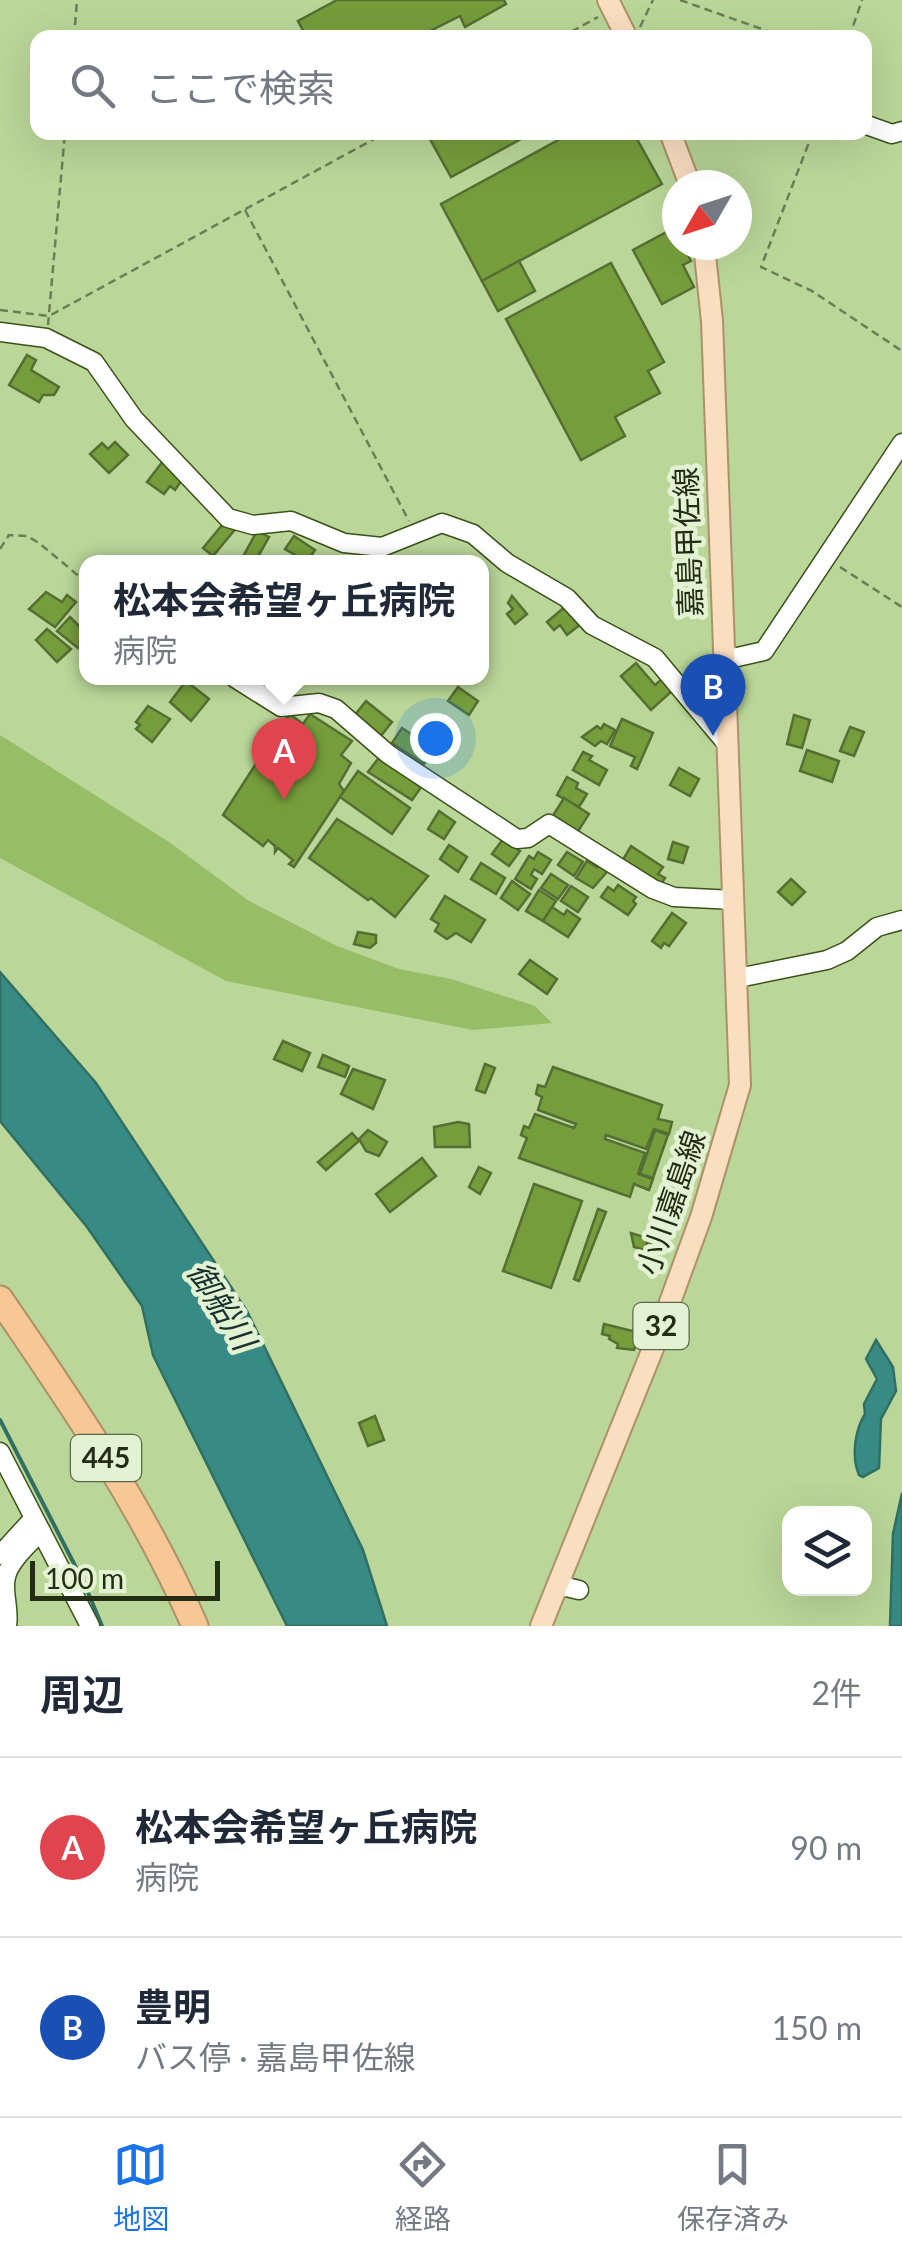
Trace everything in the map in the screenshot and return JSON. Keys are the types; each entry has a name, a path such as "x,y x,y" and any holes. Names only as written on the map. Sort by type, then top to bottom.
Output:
{"highway":[{"name":"445","path":"0,1299 119,1478 172,1573 195,1626"},
{"name":"445","path":"0,1328 43,1386 122,1511 178,1626"}],"main road":[{"path":"610,4 626,30"},
{"path":"673,140 684,170"},
{"name":"嘉島甲佐線","path":"706,260 712,321 726,744 740,1016"},
{"name":"小川嘉島線","path":"542,1626 569,1588 725,1144 740,1085 740,1016"}],"street":[{"path":"872,127 892,134 902,131"},
{"path":"0,332 46,338 94,362 134,419 228,518 253,524 292,522 344,543 382,546 442,523 474,534 507,564 567,598 592,625 655,658 726,744"},
{"path":"724,660 764,650 902,442"},
{"path":"246,685 281,707 319,703 336,709 388,754 517,839 528,838 548,824 674,897 734,900"},
{"path":"738,978 827,960 847,951 877,927 902,920"},
{"path":"0,1452 90,1626"},
{"path":"0,1555 8,1532 37,1525"},
{"path":"7,1626 10,1606 5,1579 37,1525"}],"path":[{"path":"75,30 78,0"},
{"path":"636,30 653,0"},
{"path":"680,0 764,30"},
{"path":"852,30 862,0"},
{"path":"572,30 610,4"},
{"path":"46,338 65,140"},
{"path":"0,310 49,316 372,140"},
{"path":"809,140 761,267 812,291 902,350"},
{"path":"245,210 414,531"},
{"path":"0,549 9,536 27,536 79,577"},
{"path":"825,557 902,606"}],"green space":[{"path":"0,735 169,842 249,901 337,946 399,969 451,979 535,1006 552,1023 473,1030 226,981 0,858"}],"water":[{"name":"御船川","path":"0,972 96,1083 247,1311 363,1550 387,1626 287,1626 153,1355 142,1306 87,1227 0,1121"},
{"path":"876,1340 893,1367 896,1391 881,1419 879,1468 863,1477 855,1460 855,1444 865,1414 864,1404 877,1379 866,1359"},
{"path":"902,1493 902,1626 890,1626 893,1534"}],"building":[{"path":"337,0 504,0 506,4 465,27 460,16 432,30 303,30 298,21"},
{"path":"430,140 519,140 451,177"},
{"path":"558,140 637,140 662,184 482,281 441,204"},
{"path":"662,234 662,260 690,260 683,265 694,287 662,304 633,250"},
{"path":"519,261 535,291 498,311 482,281"},
{"path":"611,263 664,362 648,371 660,393 615,417 625,436 581,460 506,319"},
{"path":"27,355 36,360 31,370 59,387 54,395 43,395 39,402 9,385"},
{"path":"115,442 128,455 109,473 90,454 102,443 108,449"},
{"path":"163,461 184,477 175,490 170,486 164,494 147,482"},
{"path":"228,518 238,526 214,555 203,548"},
{"path":"257,531 269,537 259,555 244,555"},
{"path":"294,536 315,550 312,555 295,555 285,549"},
{"path":"46,592 62,602 67,595 76,602 55,627 29,609"},
{"path":"512,596 527,614 515,624 507,614 513,609 508,603"},
{"path":"567,605 582,623 567,635 560,625 554,630 547,622"},
{"path":"70,617 79,626 79,647 78,648 57,631"},
{"path":"47,629 71,649 57,662 36,640"},
{"path":"636,663 655,685 662,679 672,691 651,710 621,676"},
{"path":"695,676 717,704 705,713 683,685"},
{"path":"183,685 191,685 209,699 191,721 170,702"},
{"path":"458,687 478,701 469,715 448,701"},
{"path":"366,701 392,722 380,737 354,716"},
{"path":"148,706 170,719 152,742 136,729 140,725 136,722"},
{"path":"310,714 352,741 341,755 351,763 339,784 344,791 294,867 289,864 293,860 278,848 275,852 275,846 268,840 263,846 223,815 284,720 291,715 303,724"},
{"path":"794,715 810,720 802,748 787,744"},
{"path":"622,719 653,733 637,769 631,766 635,757 610,746"},
{"path":"604,724 615,730 607,744 601,741 595,746 582,737 597,726 601,729"},
{"path":"850,727 864,732 854,756 840,751"},
{"path":"402,728 434,749 424,764 392,743"},
{"path":"807,750 839,761 832,782 800,771"},
{"path":"583,752 607,770 599,785 573,770"},
{"path":"381,755 422,786 412,800 368,772"},
{"path":"679,768 699,779 690,796 670,785"},
{"path":"358,771 410,808 392,834 340,797"},
{"path":"567,777 587,794 579,807 557,795"},
{"path":"564,798 589,814 577,833 552,817"},
{"path":"439,811 455,822 444,839 428,829"},
{"path":"337,819 428,876 395,917 309,858"},
{"path":"503,839 520,851 509,866 492,854"},
{"path":"673,842 688,847 683,863 668,859"},
{"path":"449,845 467,857 458,872 440,859"},
{"path":"631,846 663,867 658,874 665,878 659,887 621,863"},
{"path":"538,852 551,860 542,874 534,869 531,875 537,879 531,889 515,879 529,856 534,859"},
{"path":"567,852 583,862 574,876 558,865"},
{"path":"602,859 612,866 593,888 576,878 587,861 597,867"},
{"path":"481,863 505,878 496,894 471,879"},
{"path":"551,874 568,885 558,899 541,888"},
{"path":"791,879 805,892 792,905 778,892"},
{"path":"512,881 530,894 518,910 501,898"},
{"path":"618,885 636,897 628,915 601,897 608,887 614,891"},
{"path":"571,886 588,897 578,912 561,901"},
{"path":"539,890 556,901 543,921 526,911"},
{"path":"445,896 485,920 471,942 456,933 447,939 435,931 439,924 431,919"},
{"path":"552,907 564,915 567,910 580,919 568,937 543,921"},
{"path":"672,913 686,923 669,946 664,943 661,948 652,941"},
{"path":"358,932 376,935 376,943 370,948 354,944"},
{"path":"530,960 557,979 547,994 519,974"},
{"path":"283,1041 310,1053 302,1071 274,1059"},
{"path":"323,1055 349,1066 345,1077 318,1067"},
{"path":"485,1064 495,1068 485,1093 476,1090"},
{"path":"553,1067 662,1105 658,1119 672,1122 669,1134 654,1129 646,1149 606,1135 605,1139 645,1153 638,1174 653,1179 649,1190 634,1184 630,1197 519,1158 527,1138 521,1135 524,1126 529,1128 535,1114 574,1128 576,1124 538,1110 542,1097 536,1094 538,1085 545,1087"},
{"path":"353,1069 385,1080 373,1109 341,1094"},
{"path":"469,1124 470,1147 435,1147 434,1127"},
{"path":"368,1130 387,1142 379,1156 366,1151 359,1139"},
{"path":"655,1130 668,1135 653,1178 640,1174"},
{"path":"352,1133 359,1141 326,1170 318,1162"},
{"path":"422,1158 436,1176 390,1212 376,1194"},
{"path":"479,1167 491,1173 480,1194 469,1187"},
{"path":"534,1184 582,1201 551,1288 503,1271"},
{"path":"598,1209 606,1212 579,1281 574,1279"},
{"path":"649,1232 656,1234 653,1244 647,1242 645,1250 634,1247 631,1233 647,1238"},
{"path":"604,1324 637,1332 634,1350 617,1348 610,1336 602,1334"},
{"path":"375,1416 384,1440 368,1446 359,1423"}],"waterway":[{"path":"0,1420 102,1626"}],"place":[{"name":"豊明","path":"713,736"},
{"name":"松本会希望ヶ丘病院","path":"284,800"}]}
